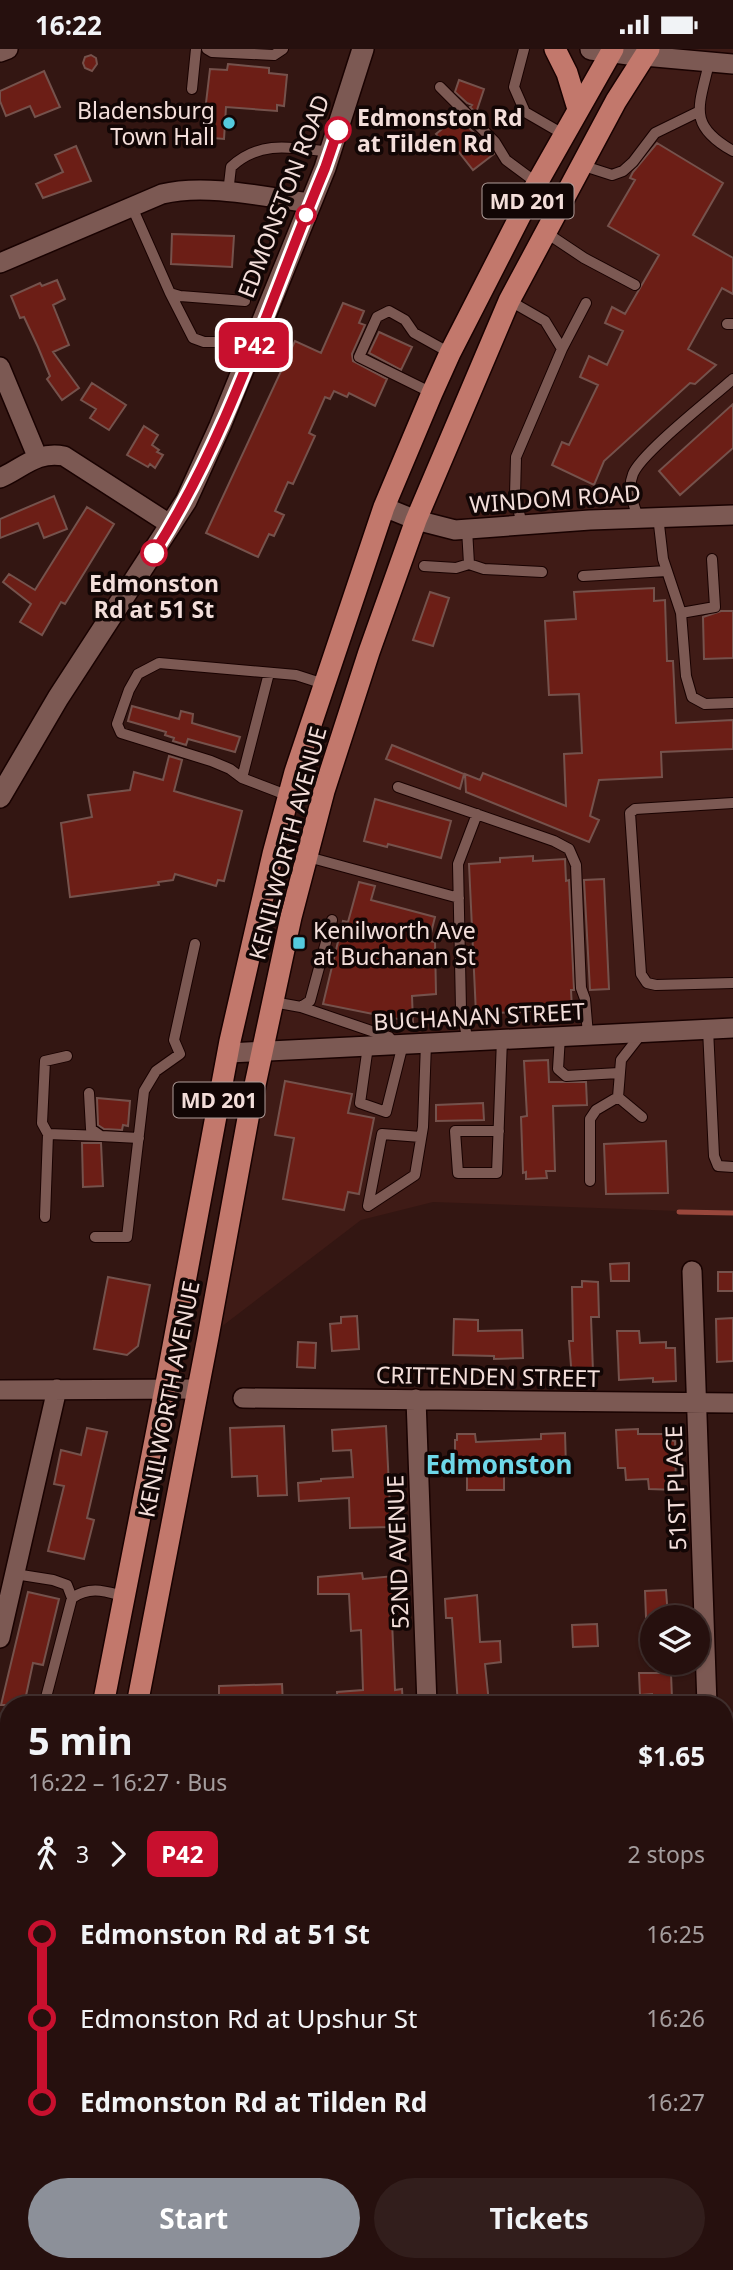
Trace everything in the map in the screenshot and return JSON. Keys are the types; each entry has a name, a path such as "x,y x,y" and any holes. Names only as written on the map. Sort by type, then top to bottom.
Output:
{"main road":[{"path":"555,49 567,73 578,109"},
{"name":"KENILWORTH AVENUE","path":"105,1696 228,1053 273,854 289,796 384,507 432,393 537,183 578,109 605,50"},
{"name":"KENILWORTH AVENUE","path":"139,1696 262,1052 303,868 324,791 416,520 509,301 616,101 646,52"}],"street":[{"path":"0,52 8,49"},
{"name":"EDMONSTON ROAD","path":"0,797 58,698 186,501 220,426 330,152 363,49"},
{"path":"605,50 646,52 709,63 733,64"},
{"path":"0,263 176,191 228,193 310,203"},
{"path":"0,367 37,456"},
{"path":"0,478 37,456 64,456 171,525"},
{"name":"WINDOM ROAD","path":"384,507 448,529 657,516 733,515"},
{"name":"BUCHANAN STREET","path":"228,1053 733,1028"},
{"name":"51ST PLACE","path":"692,1271 707,1696"},
{"path":"0,1389 198,1389"},
{"path":"0,1638 57,1389"},
{"name":"CRITTENDEN STREET","path":"243,1398 733,1403"},
{"name":"52ND AVENUE","path":"416,1399 427,1696"}],"lane":[{"path":"192,89 196,49"},
{"path":"207,49 212,52 274,55 283,49"},
{"path":"524,49 514,87 525,112 563,134"},
{"path":"709,63 698,112 703,127 722,145 733,151"},
{"path":"440,87 495,142 506,160 537,183"},
{"path":"581,165 612,175 623,171 655,133 698,112"},
{"path":"228,193 231,167 243,156 259,150 283,147 330,152"},
{"path":"132,207 193,338 204,342 227,342"},
{"path":"544,232 584,258 635,285"},
{"path":"170,292 180,296 246,301"},
{"path":"509,301 545,321 562,349"},
{"path":"522,524 515,495 516,457 562,349 586,303"},
{"path":"432,393 359,357 377,317 389,311 405,320 414,333 450,353"},
{"path":"638,517 630,495 633,474 651,452 733,379"},
{"path":"657,516 667,572 681,613 686,676 691,697 705,704 733,703"},
{"path":"467,529 469,564"},
{"path":"681,613 715,607 712,558"},
{"path":"424,566 456,568 469,564 484,569 542,572"},
{"path":"583,576 667,572"},
{"path":"289,796 242,778 230,769 211,761 121,733 117,725 129,690 138,674 159,663 296,675 324,684"},
{"path":"242,778 269,673"},
{"path":"398,787 554,841 569,849 576,865 581,988 585,999 588,1035"},
{"path":"733,803 635,809 630,813 641,974 647,983 656,985 733,982"},
{"path":"468,1041 461,1009 458,864 477,814"},
{"path":"308,857 459,898"},
{"path":"301,1007 310,1001 332,921"},
{"path":"95,1237 127,1237 145,1091 156,1071 180,1054 174,1040 195,944"},
{"path":"273,1002 301,1007 389,1037 399,1044 386,1112 360,1103 368,1046"},
{"path":"708,1029 714,1156 718,1166 733,1167"},
{"path":"618,1097 621,1060 642,1032"},
{"path":"560,1036 558,1069 566,1076 619,1073"},
{"path":"499,1131 455,1131 458,1173 497,1173 499,1131 502,1039"},
{"path":"421,1137 382,1134 368,1206 415,1175 421,1137 426,1043"},
{"path":"45,1217 48,1134 42,1123 45,1061 67,1056"},
{"path":"89,1093 91,1129 101,1136"},
{"path":"618,1097 642,1117"},
{"path":"590,1181 590,1119 596,1110 618,1097"},
{"path":"48,1134 139,1138"},
{"path":"15,1574 53,1580 66,1585 72,1598 46,1696"},
{"path":"72,1598 95,1589 123,1596"}],"shaded area":[{"path":"649,49 733,49 733,1213 433,1202 361,1220 208,1337 291,917 444,452"}],"building":[{"path":"91,55 96,58 97,64 92,71 85,68 83,63 85,57"},
{"path":"228,64 269,68 269,73 287,75 284,106 277,105 277,111 226,107 224,139 202,137 210,69 227,70"},
{"path":"44,71 60,107 35,117 30,106 6,116 0,101 0,91"},
{"path":"459,80 484,89 476,113 470,107 472,105 455,92"},
{"path":"458,116 494,154 473,170 454,146 449,151 436,134"},
{"path":"657,143 723,183 693,235 733,258 733,294 722,288 688,349 716,365 695,384 690,383 604,461 594,485 552,465 562,442 569,445 598,385 580,377 589,356 607,365 623,331 605,323 612,307 625,314 659,255 608,226 635,180 630,178 633,172"},
{"path":"76,146 91,181 43,198 36,184 63,172 55,155"},
{"path":"172,234 234,236 232,267 171,264"},
{"path":"57,280 65,299 53,305 69,345 53,352 79,388 62,400 47,379 50,376 38,347 24,317 20,318 11,296 40,283 42,286"},
{"path":"343,303 364,311 359,323 365,325 352,354 353,361 387,379 375,406 349,393 347,397 334,391 330,399 325,397 309,433 315,436 293,484 288,482 275,511 284,515 274,536 269,534 258,557 206,533 295,341 321,353"},
{"path":"379,332 412,347 401,370 369,353"},
{"path":"92,383 126,405 109,430 90,418 96,409 81,400"},
{"path":"733,404 733,448 680,495 659,471"},
{"path":"144,426 158,435 152,445 163,455 155,468 127,455"},
{"path":"54,496 67,529 44,538 38,523 0,538 0,519"},
{"path":"87,507 114,524 65,604 61,602 42,635 20,622 31,604 3,582 9,574 35,590"},
{"path":"654,588 654,601 665,600 667,661 673,661 676,723 733,720 733,749 661,752 662,777 599,780 590,816 599,820 589,842 466,792 465,774 480,780 483,773 566,806 564,754 582,753 579,694 549,695 545,621 576,619 574,592"},
{"path":"430,592 449,598 433,646 413,640"},
{"path":"721,611 733,611 733,658 704,659 703,617"},
{"path":"132,706 179,719 181,711 193,714 192,723 240,737 235,752 188,739 186,745 173,741 174,738 165,735 166,732 128,721"},
{"path":"392,745 464,774 460,789 386,759"},
{"path":"169,756 182,760 174,791 242,811 224,881 218,880 216,886 175,874 173,880 158,882 159,885 70,897 61,823 92,817 88,795 130,790 134,772 163,780"},
{"path":"375,799 451,821 441,858 388,844 387,847 364,841"},
{"path":"533,856 533,861 565,859 566,881 569,880 574,990 571,990 572,1009 476,1014 469,864 500,862 500,858"},
{"path":"604,879 609,989 590,990 584,880"},
{"path":"359,882 375,886 371,900 435,917 429,941 435,942 436,994 412,996 413,1022 323,1004 343,921 348,922"},
{"path":"548,1060 549,1082 586,1082 587,1105 553,1106 555,1171 546,1171 547,1178 526,1179 526,1172 523,1173 521,1117 527,1116 524,1061"},
{"path":"285,1081 352,1094 348,1113 374,1118 359,1194 348,1192 344,1210 283,1199 294,1138 275,1135"},
{"path":"97,1098 130,1101 128,1126 123,1125 122,1130 104,1129 98,1125"},
{"path":"483,1103 484,1120 436,1121 436,1105"},
{"path":"666,1141 668,1193 606,1194 604,1144"},
{"path":"82,1143 101,1143 103,1186 83,1187"},
{"path":"629,1263 629,1281 611,1281 610,1264"},
{"path":"718,1272 733,1272 733,1291 718,1291"},
{"path":"108,1277 150,1285 138,1346 127,1355 94,1349"},
{"path":"582,1281 598,1282 599,1317 591,1317 593,1372 590,1372 590,1377 572,1378 569,1341 573,1341 572,1287 582,1287"},
{"path":"357,1316 359,1349 332,1351 330,1324 341,1323 341,1317"},
{"path":"733,1318 733,1361 717,1362 716,1319"},
{"path":"454,1319 478,1320 478,1331 522,1330 523,1358 494,1359 494,1356 453,1355"},
{"path":"617,1331 639,1331 640,1343 666,1342 666,1348 675,1348 676,1381 653,1382 653,1378 619,1380"},
{"path":"298,1342 316,1343 315,1368 297,1367"},
{"path":"284,1426 287,1495 258,1496 257,1476 232,1477 230,1428"},
{"path":"386,1426 391,1527 350,1528 349,1498 299,1501 298,1483 353,1477 351,1450 333,1451 332,1430"},
{"path":"87,1428 107,1432 87,1518 94,1520 84,1559 48,1551 64,1486 54,1484 61,1450 81,1455"},
{"path":"638,1429 638,1434 669,1434 669,1440 675,1441 676,1490 649,1489 648,1479 626,1480 625,1468 618,1468 616,1430"},
{"path":"565,1433 566,1468 504,1468 504,1490 467,1490 467,1472 455,1472 457,1434 475,1434 476,1442 541,1439 541,1434"},
{"path":"362,1573 363,1579 394,1576 397,1620 392,1621 395,1690 402,1689 402,1696 337,1696 337,1692 363,1690 361,1630 351,1631 349,1594 318,1594 318,1577"},
{"path":"666,1590 667,1605 646,1605 645,1591"},
{"path":"28,1592 59,1599 43,1665 33,1663 26,1696 3,1696"},
{"path":"477,1595 480,1642 500,1641 501,1662 485,1664 488,1696 457,1696 452,1618 446,1618 445,1599"},
{"path":"597,1624 598,1646 573,1647 572,1625"},
{"path":"639,1673 671,1675 672,1696 640,1695"},
{"path":"282,1684 283,1696 219,1696 219,1686"}],"waterway":[{"path":"679,1212 733,1213"}],"bus line":[{"name":"P42","path":"154,553 186,501 220,426 338,130"}],"place":[{"name":"Bladensburg Town Hall","path":"229,123"},
{"name":"Edmonston Rd at Tilden Rd","path":"338,130"},
{"name":"Edmonston Rd at 51 St","path":"154,553"},
{"name":"Kenilworth Ave at Buchanan St","path":"299,943"}],"district":[{"name":"Edmonston","path":"499,1464"}]}
